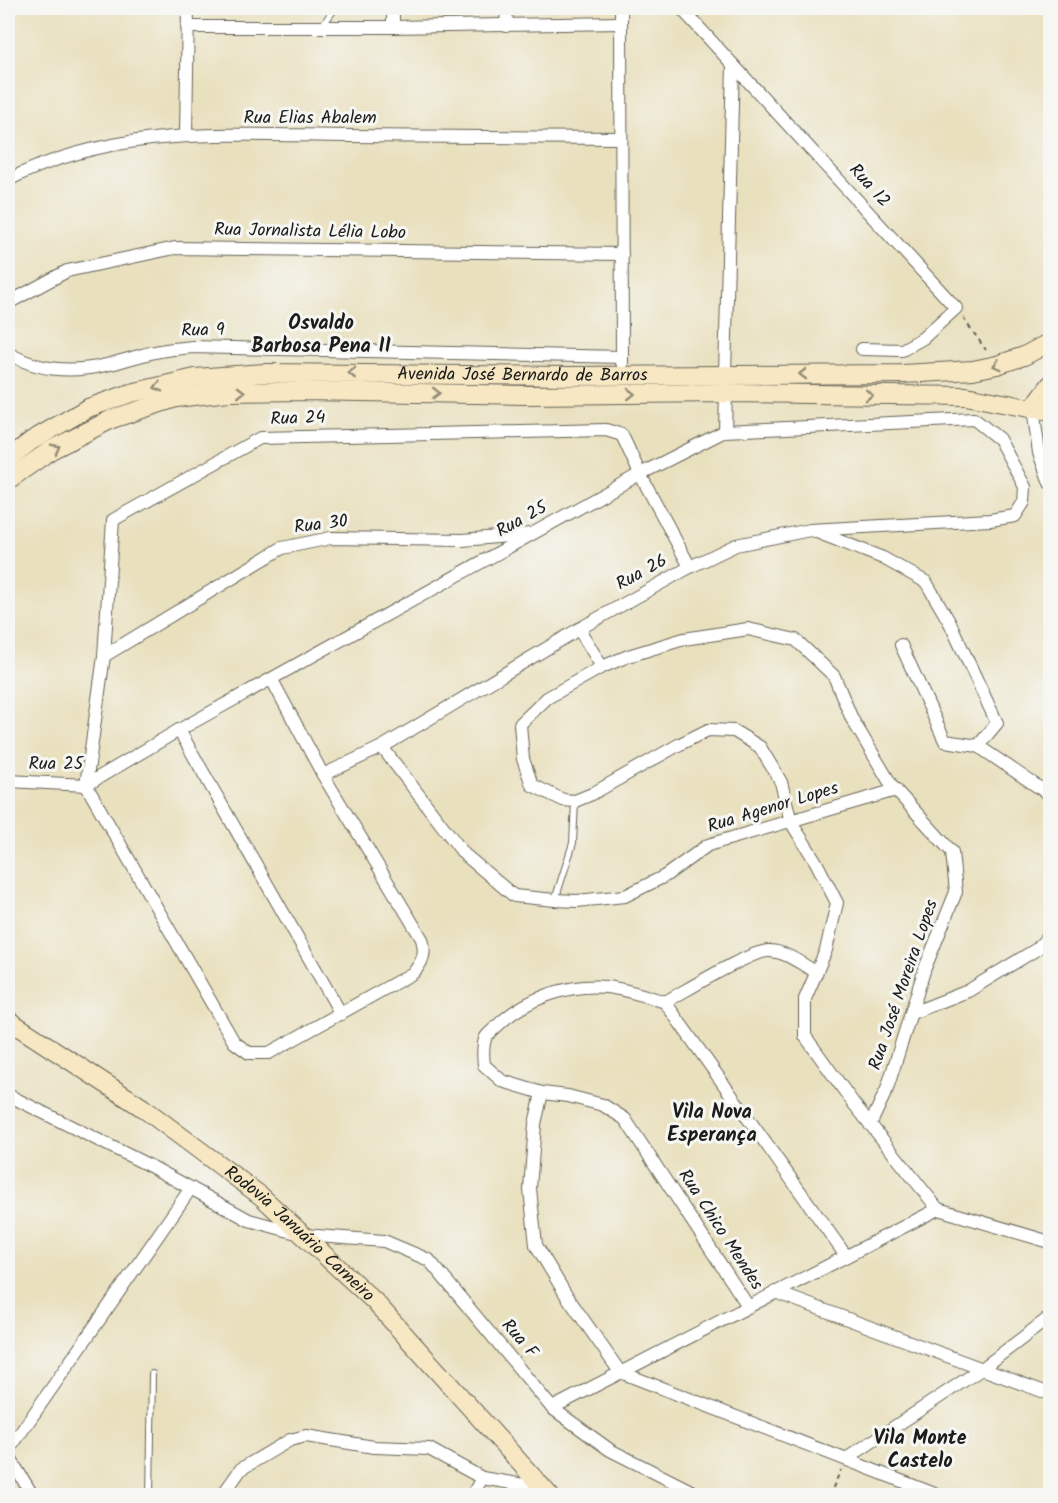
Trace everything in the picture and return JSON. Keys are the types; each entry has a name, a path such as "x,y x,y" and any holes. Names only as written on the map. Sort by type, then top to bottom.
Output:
{"main road":[{"name":"Avenida José Bernardo de Barros","path":"8,459 31,441 88,408 131,393 195,378 265,373 622,366 725,375 903,374 973,370 997,365 1024,356 1050,342"},
{"path":"1042,410 1050,385"},
{"name":"Avenida José Bernardo de Barros","path":"8,480 51,450 112,419 176,398 229,392 966,396 1042,410"},
{"name":"Rodovia Januário Carneiro","path":"8,1020 143,1108 261,1196 374,1301 546,1492"}],"street":[{"path":"186,135 188,8"},
{"path":"393,8 393,27"},
{"path":"507,8 507,26"},
{"path":"621,8 622,366"},
{"name":"Rua 12","path":"681,8 956,308"},
{"path":"188,27 507,26 621,23"},
{"path":"725,375 733,65"},
{"name":"Rua Elias Abalem","path":"8,180 55,160 107,145 186,135 620,138"},
{"name":"Rua Jornalista Lélia Lobo","path":"8,303 67,271 176,248 622,254"},
{"path":"862,349 902,350 923,338 956,308"},
{"name":"Rua 9","path":"8,353 20,361 70,371 105,366 159,351 192,347 622,366"},
{"path":"725,431 726,393"},
{"path":"1042,410 1039,453 1050,483"},
{"name":"Rua 25","path":"8,781 86,785 179,730 536,534 640,474 725,431 975,419 999,439 1025,487 1024,502 1016,516"},
{"name":"Rua 24","path":"86,785 104,656 113,520 260,438 606,430 622,435 640,474 690,567"},
{"name":"Rua 26","path":"323,775 382,747 579,629 690,567 736,545 810,530 990,520 1016,516"},
{"path":"810,530 883,558 926,582 950,623 997,723 978,746"},
{"name":"Rua 30","path":"104,656 282,548 331,538 463,540 536,534"},
{"path":"579,629 602,667"},
{"name":"Rua José Moreira Lopes","path":"575,801 563,800 532,785 523,759 520,724 547,699 602,667 628,656 684,639 748,629 796,640 834,676 852,718 896,790 952,852 956,892 925,968 887,1089 870,1125"},
{"path":"902,645 945,741 978,746 1050,795"},
{"path":"86,785 234,1042 249,1053 269,1053 341,1014 412,973 420,965 424,947 422,939 323,775 272,680"},
{"path":"179,730 341,1014"},
{"path":"575,801 592,794 708,730 734,731 760,747 781,782 791,822 816,862 837,903 826,950 805,999 805,1036 870,1125 938,1209 1050,1242"},
{"name":"Rua Agenor Lopes","path":"382,747 464,854 514,896 555,900 577,901 625,896 665,876 708,845 896,790"},
{"path":"912,1014 968,991 1037,949 1050,934"},
{"path":"816,972 785,954 767,950 750,956 665,1002 846,1256"},
{"name":"Rua Chico Mendes","path":"665,1002 643,994 607,987 575,987 534,1000 506,1017 486,1036 483,1065 502,1081 542,1093 568,1096 603,1105 625,1119 748,1306"},
{"path":"542,1093 535,1124 530,1190 536,1245 566,1295 620,1372 940,1496"},
{"name":"Rua F","path":"8,1095 249,1220 304,1235 384,1240 429,1260 552,1408 610,1450 701,1496"},
{"path":"33,1496 8,1453 191,1188"},
{"path":"552,1408 938,1209"},
{"path":"775,1292 1050,1394"},
{"path":"846,1459 983,1368 1050,1317"},
{"path":"222,1496 241,1469 290,1440 306,1436 374,1447 429,1449 483,1478 546,1492"},
{"path":"472,1496 483,1478"}],"lane":[{"path":"322,27 335,8"},
{"path":"555,900 573,843 575,801"},
{"path":"150,1496 152,1374"}],"path":[{"path":"956,308 997,365"},
{"path":"829,1496 846,1459"}],"district":[{"name":"Osvaldo Barbosa Pena II","path":"321,336"},
{"name":"Vila Nova Esperança","path":"712,1124"},
{"name":"Vila Monte Castelo","path":"920,1450"}]}
